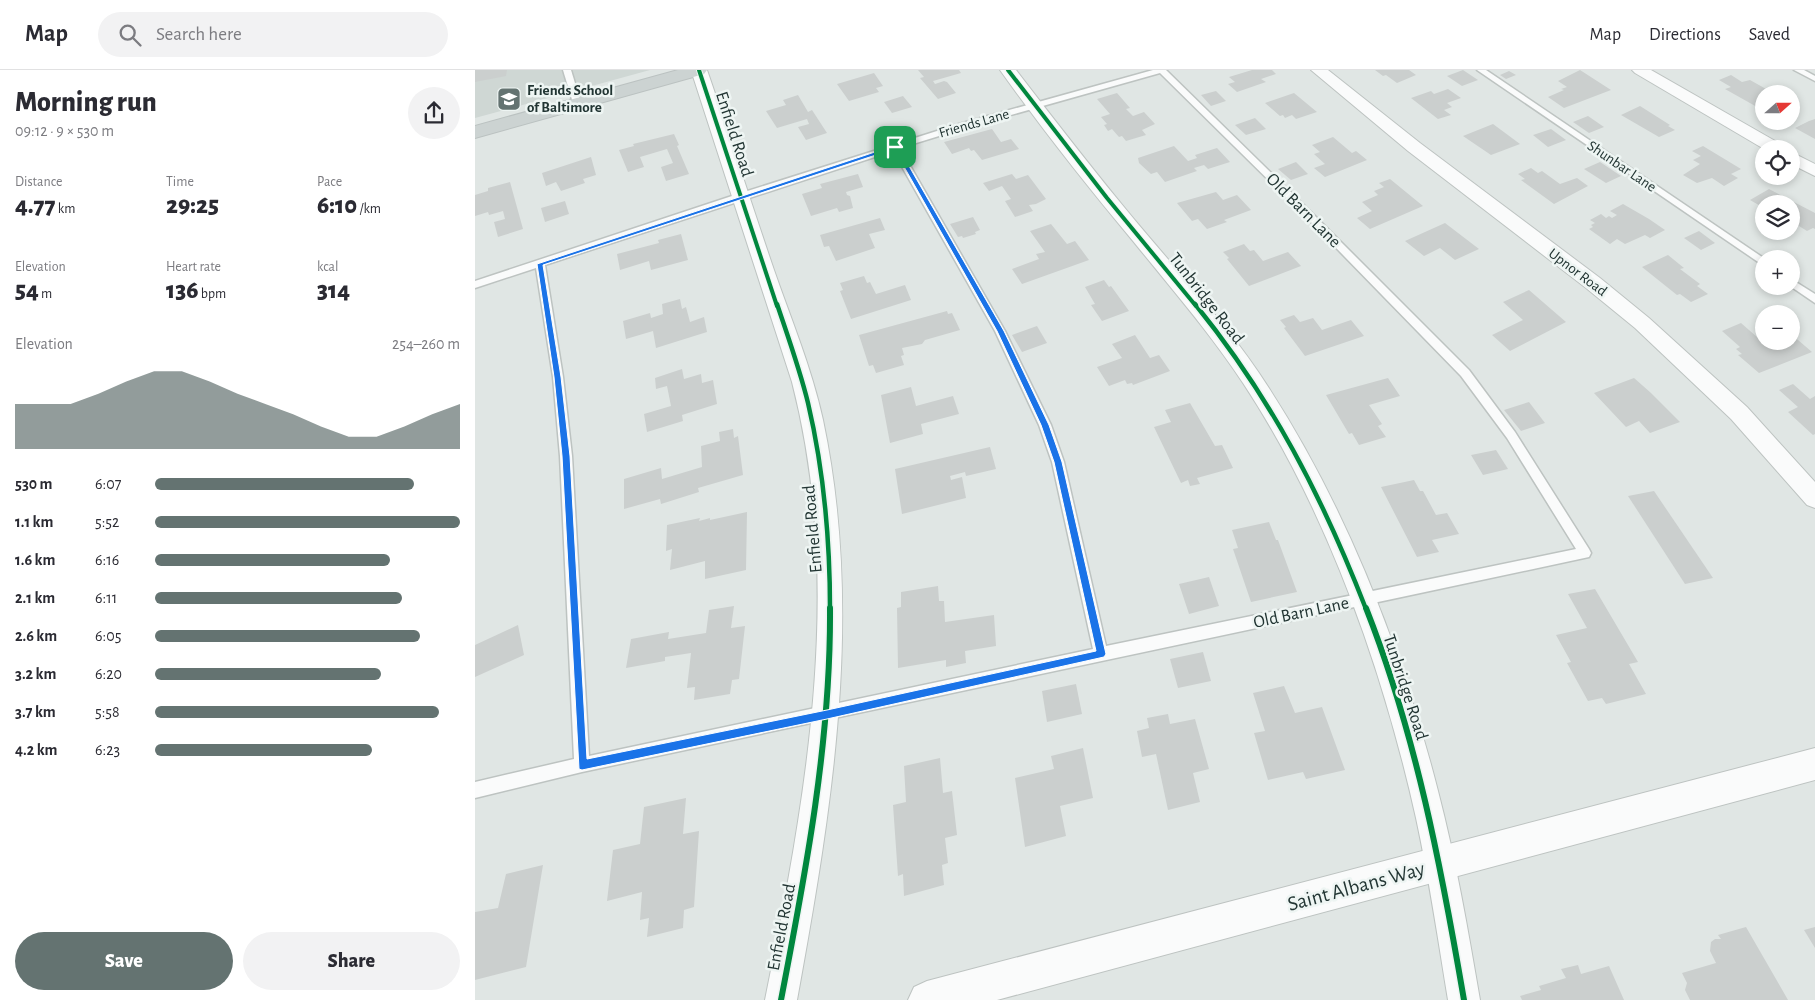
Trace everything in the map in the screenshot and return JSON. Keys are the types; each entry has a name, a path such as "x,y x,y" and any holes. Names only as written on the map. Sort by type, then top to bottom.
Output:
{"main road":[{"path":"475,132 699,70"}],"street":[{"name":"Enfield Road","path":"699,70 802,380 819,457 829,545 830,588 827,714 820,782 804,881 781,1000"},
{"name":"Tunbridge Road","path":"1008,70 1123,217 1215,328 1252,380 1296,454 1341,547 1363,599 1416,763 1439,864 1464,1000"},
{"name":"Upnor Road","path":"1319,70 1642,323 1739,413 1813,492"},
{"path":"1640,70 1761,140"},
{"path":"1800,163 1815,171"},
{"name":"Saint Albans Way","path":"927,1000 1815,764"}],"lane":[{"path":"567,70 577,103"},
{"name":"Friends Lane","path":"475,285 741,196 895,147 1035,105 1162,70"},
{"name":"Old Barn Lane","path":"475,790 582,765 1101,654 1585,553 1511,435 1465,373 1397,302 1162,70"},
{"name":"Shunbar Lane","path":"1481,70 1755,257"},
{"path":"1798,70 1815,79"},
{"path":"895,147 1001,331 1045,425 1058,462 1101,654"},
{"path":"540,264 558,377 566,456 582,765"},
{"path":"1800,288 1815,299"}],"shaded area":[{"name":"Friends School of Baltimore","path":"475,70 650,70 475,118"}],"building":[{"path":"475,70 507,70 506,76 475,82"},
{"path":"918,70 959,70 961,73 933,81 935,84 947,82 956,93 938,99 920,78 924,77"},
{"path":"1252,70 1272,70 1276,74 1261,79 1266,82 1237,92 1228,84 1235,82 1229,77"},
{"path":"1375,70 1409,70 1416,75 1397,83"},
{"path":"1463,70 1478,80 1462,86 1447,76"},
{"path":"1580,70 1611,90 1564,108 1548,97 1567,87 1558,81"},
{"path":"1509,71 1516,75 1506,79 1500,75"},
{"path":"874,73 883,86 876,88 879,92 849,101 837,84"},
{"path":"1731,75 1742,82 1750,80 1759,85 1755,85 1755,106 1725,89 1731,87 1719,80"},
{"path":"1448,89 1461,98 1447,103 1452,107 1444,110 1451,115 1438,119 1411,98 1431,91 1434,94"},
{"path":"1216,91 1226,101 1211,106 1201,95"},
{"path":"1117,93 1130,108 1126,109 1133,116 1144,112 1155,124 1142,130 1146,135 1126,141 1122,136 1119,137 1112,129 1108,131 1104,125 1107,124 1101,117 1110,114 1097,99"},
{"path":"1294,93 1317,112 1296,119 1292,115 1285,118 1265,103"},
{"path":"798,95 808,112 812,110 827,133 806,140 798,127 809,124 807,119 777,128 766,111 786,105 783,100"},
{"path":"903,96 912,107 892,113 884,102"},
{"path":"1640,106 1675,130 1659,137 1621,115"},
{"path":"1588,116 1604,127 1589,133 1573,122"},
{"path":"1255,118 1266,129 1246,135 1235,125"},
{"path":"1815,119 1815,139 1799,130 1800,126"},
{"path":"1493,124 1520,144 1491,155 1463,136"},
{"path":"992,129 1001,142 1011,139 1019,149 982,160 974,150 971,151 969,148 952,154 944,142"},
{"path":"1551,129 1566,140 1548,147 1533,135"},
{"path":"674,134 689,174 666,181 661,167 673,163 667,149 640,157 644,167 628,172 619,150 634,146 633,144"},
{"path":"1333,137 1352,153 1356,151 1367,160 1325,177 1314,168 1325,164 1314,154 1320,152 1312,145"},
{"path":"1174,146 1188,161 1197,158 1195,155 1217,148 1230,162 1208,169 1204,165 1194,168 1197,171 1165,182 1157,172 1151,174 1139,163 1138,158"},
{"path":"1703,146 1741,169 1731,174 1738,178 1724,186 1712,178 1697,183 1683,175 1700,164 1693,160 1701,156 1692,151"},
{"path":"591,157 596,175 583,179 585,183 561,191 556,182 546,186 542,173"},
{"path":"1296,162 1308,174 1291,180 1278,169"},
{"path":"1600,162 1621,176 1606,183 1584,169"},
{"path":"1531,168 1538,173 1542,171 1560,184 1577,178 1588,186 1554,204 1521,180 1525,179 1518,174"},
{"path":"858,174 863,187 846,192 850,196 853,208 839,212 837,208 811,216 802,194 822,188 820,184"},
{"path":"1012,174 1016,179 1028,175 1046,199 1029,205 1033,211 1015,217 1005,201 1011,199 1002,186 989,191 983,183"},
{"path":"1390,179 1423,206 1370,229 1357,218 1372,211 1362,202 1378,195 1374,191 1384,187 1379,183"},
{"path":"510,182 523,229 498,237 494,222 505,219 503,211 489,215 488,212 475,216 475,195 488,191 488,188"},
{"path":"1769,189 1780,195 1759,195"},
{"path":"1216,192 1223,200 1237,195 1251,210 1224,220 1227,222 1207,229 1198,219 1192,221 1177,203"},
{"path":"565,201 569,214 545,222 541,208"},
{"path":"1623,204 1665,230 1650,238 1645,235 1625,244 1617,239 1610,244 1589,229 1595,223 1590,220 1601,214 1606,218 1609,216 1612,218 1617,215 1610,211"},
{"path":"1800,205 1815,213 1815,229 1807,231 1800,227"},
{"path":"973,217 980,230 975,232 976,234 963,238 962,236 958,237 950,224"},
{"path":"880,218 885,230 869,234 875,248 836,261 829,246 824,247 820,235"},
{"path":"1445,223 1479,249 1455,260 1440,248 1424,256 1405,241"},
{"path":"1051,224 1067,244 1075,241 1089,260 1022,284 1012,269 1039,259 1036,254 1045,252 1030,231"},
{"path":"1699,231 1715,243 1701,250 1684,238"},
{"path":"681,234 688,260 651,270 649,261 620,270 617,254 659,243 658,240"},
{"path":"1244,244 1250,251 1254,250 1263,261 1288,252 1301,266 1249,286 1223,252"},
{"path":"1668,255 1684,268 1680,269 1700,284 1697,286 1708,294 1691,302 1680,294 1677,295 1642,267"},
{"path":"864,276 867,283 870,282 876,294 905,285 911,300 851,319 840,291 843,290 840,283"},
{"path":"1104,280 1109,287 1111,286 1129,311 1102,321 1091,305 1095,304 1085,287"},
{"path":"1529,290 1566,322 1510,351 1492,335 1523,320 1503,302"},
{"path":"680,299 682,309 686,307 690,322 704,317 707,332 656,348 653,331 626,339 623,321 650,313 651,318 663,314 662,304"},
{"path":"947,311 948,314 952,313 960,330 925,340 922,344 902,348 904,355 901,356 904,365 876,373 873,365 869,366 859,335"},
{"path":"1294,315 1300,322 1313,318 1322,330 1351,320 1364,336 1305,356 1280,320"},
{"path":"1741,323 1755,335 1755,350 1800,350 1800,342 1812,352 1759,373 1738,355 1742,354 1736,349 1740,347 1722,331"},
{"path":"1037,326 1047,343 1022,352 1012,335"},
{"path":"1135,335 1150,358 1159,355 1170,371 1133,385 1132,383 1127,384 1125,380 1109,386 1097,367 1122,358 1112,344"},
{"path":"682,369 684,379 701,374 702,383 713,380 717,404 682,415 683,421 647,432 644,414 671,406 667,386 656,389 655,378"},
{"path":"1388,378 1400,396 1369,405 1382,424 1378,426 1386,437 1359,445 1352,433 1349,434 1326,395"},
{"path":"1634,378 1680,422 1650,433 1639,421 1626,427 1594,393"},
{"path":"1793,384 1810,399 1815,396 1815,434 1813,435 1788,412 1798,407 1779,390"},
{"path":"911,387 916,406 953,396 959,414 921,424 923,434 890,443 881,395"},
{"path":"1529,402 1545,423 1521,431 1504,410"},
{"path":"1190,403 1215,446 1222,445 1233,468 1197,478 1200,484 1190,486 1188,480 1181,483 1154,427 1171,422 1165,410"},
{"path":"733,429 734,438 738,436 743,475 698,488 699,492 661,504 660,499 624,509 624,479 661,468 662,479 702,467 701,446 720,441 719,432"},
{"path":"990,447 996,469 966,476 965,472 950,476 951,480 962,477 966,498 902,514 895,469"},
{"path":"1496,450 1508,469 1483,475 1471,455"},
{"path":"1414,480 1420,491 1423,491 1436,515 1447,513 1459,534 1432,540 1439,552 1417,557 1381,487"},
{"path":"1654,491 1713,578 1685,584 1628,496"},
{"path":"747,512 746,570 705,579 705,561 670,570 672,549 666,551 667,525 700,518 699,521 710,518 710,520"},
{"path":"1269,522 1276,540 1278,540 1297,592 1251,602 1233,549 1238,548 1232,530"},
{"path":"1209,577 1219,606 1189,614 1179,584"},
{"path":"938,586 939,601 944,601 945,622 994,615 996,646 965,651 966,663 946,667 946,660 898,668 897,608 901,607 901,592"},
{"path":"1595,589 1638,662 1629,664 1646,694 1606,704 1602,698 1588,701 1567,663 1571,662 1556,635 1587,628 1568,594"},
{"path":"734,606 731,628 745,626 739,679 732,680 730,694 694,700 695,687 687,688 691,653 665,657 665,661 626,668 631,639 669,632 668,639 706,633 709,610"},
{"path":"518,625 524,655 475,677 475,645"},
{"path":"1203,652 1211,681 1178,688 1170,659"},
{"path":"1076,684 1082,714 1047,722 1042,691"},
{"path":"1284,686 1295,713 1322,707 1345,770 1306,779 1303,772 1268,780 1254,733 1265,731 1253,693"},
{"path":"1168,714 1170,724 1195,719 1209,769 1193,773 1200,802 1168,810 1156,754 1142,757 1137,731 1149,728 1147,718"},
{"path":"1083,748 1093,798 1060,806 1066,836 1025,847 1015,778 1054,769 1051,756"},
{"path":"940,758 943,793 952,791 957,835 945,838 948,863 942,865 944,885 904,896 903,874 898,876 893,805 906,802 904,766"},
{"path":"686,798 683,834 699,831 694,907 684,910 683,928 647,937 649,918 640,920 642,892 607,901 613,850 640,844 644,807"},
{"path":"543,865 526,967 475,980 475,912 498,908 506,874"},
{"path":"1746,927 1788,1000 1690,1000 1685,990 1687,983 1682,973 1716,963 1710,951 1711,942 1715,939 1721,939 1718,935"},
{"path":"1815,927 1815,948 1804,930"},
{"path":"1578,965 1581,974 1609,966 1624,1000 1522,1000 1520,996 1541,990 1539,986 1566,978 1561,969"}],"cycle path":[{"path":"699,70 802,382 812,421 824,493 830,566 830,639 826,712 807,857 781,1000"},
{"path":"1008,70 1107,198 1205,316 1236,357 1251,378 1304,467 1327,515 1368,612 1416,761 1437,850 1464,1000"}],"place":[{"name":"Friends School of Baltimore","path":"509,99"}],"route":[{"path":"895,147 1001,331 1045,425 1058,462 1101,654 582,765 566,456 558,377 540,264 741,196 895,147"}]}
